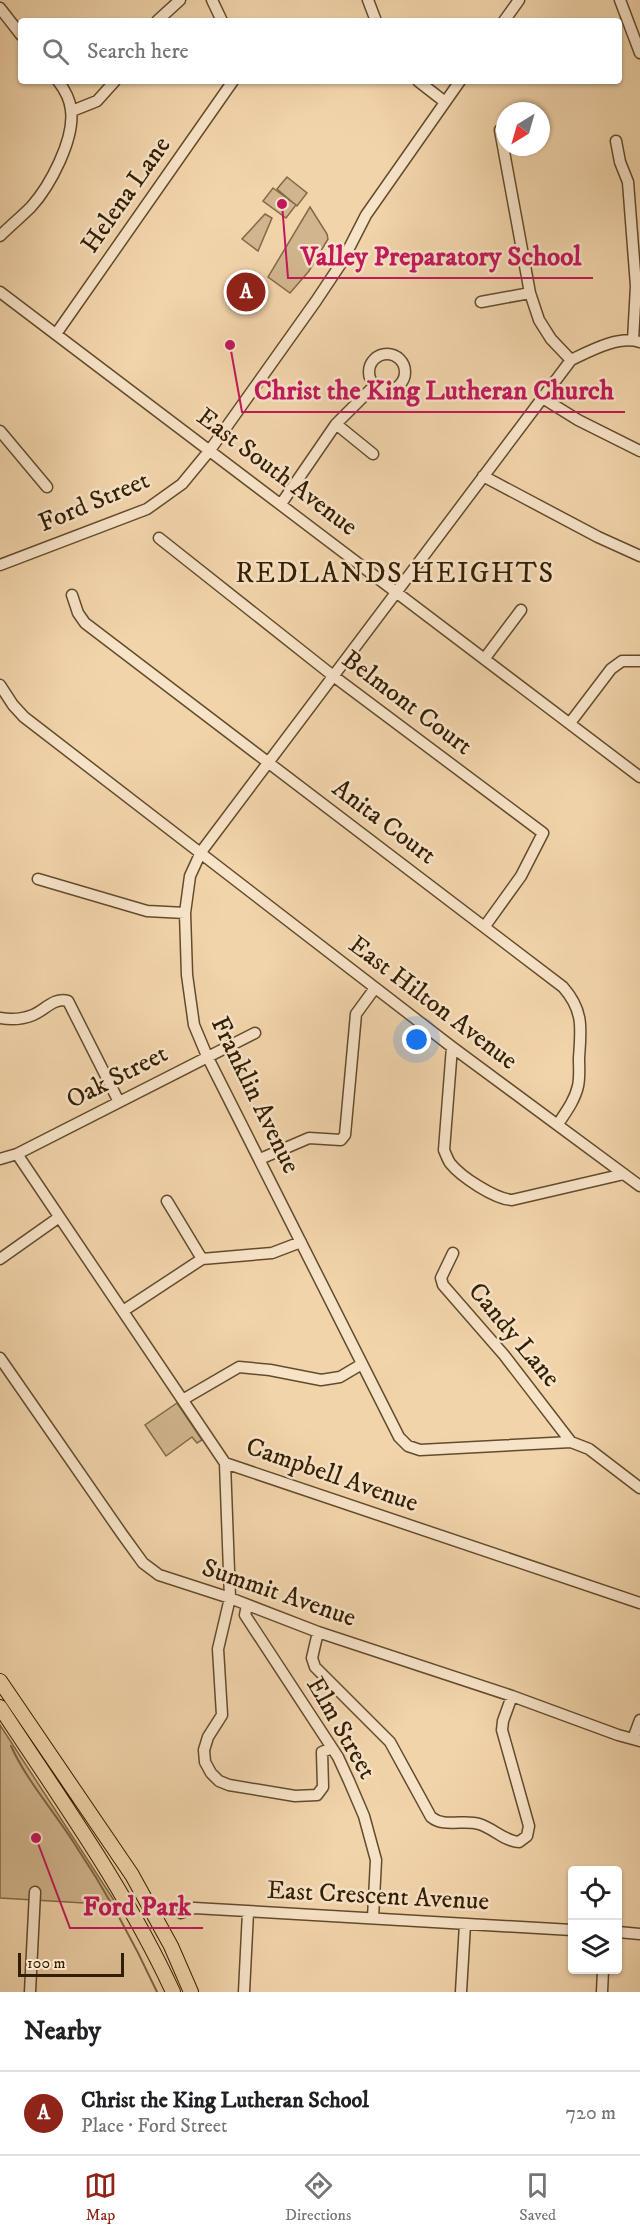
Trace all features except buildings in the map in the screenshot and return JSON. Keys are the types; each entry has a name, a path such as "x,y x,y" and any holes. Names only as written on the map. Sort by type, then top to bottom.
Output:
{"main road":[{"path":"0,1681 132,1875 171,1946 191,1992"},
{"path":"0,1707 114,1879 144,1931 173,1992"}],"street":[{"path":"160,18 180,0"},
{"path":"212,0 221,18"},
{"path":"368,0 375,18"},
{"path":"506,18 519,0"},
{"path":"620,0 640,53"},
{"path":"0,8 18,31"},
{"path":"0,236 31,207 57,167 70,134 72,111 66,91 60,84"},
{"path":"72,111 97,101 112,84"},
{"name":"Helena Lane","path":"56,334 231,84"},
{"path":"422,84 445,102"},
{"name":"Ford Street","path":"0,565 147,509 182,484 210,450 316,301 342,262 366,215 458,84"},
{"path":"616,141 620,162 628,182 636,286 636,341"},
{"path":"505,156 530,293 539,320 551,339 571,360"},
{"name":"East South Avenue","path":"0,292 640,777"},
{"path":"481,303 530,293"},
{"name":"Franklin Avenue","path":"636,341 613,343 571,360 541,397 398,592 267,761 201,852 190,876 186,913 187,975 194,1025 207,1056 399,1437 408,1446 420,1450 571,1442 590,1449 640,1488"},
{"path":"281,504 336,423 375,385"},
{"path":"541,397 578,420 640,451"},
{"path":"336,423 373,454"},
{"path":"0,431 47,487"},
{"path":"483,476 598,537 640,556"},
{"name":"Belmont Court","path":"159,538 333,675 543,833 521,876 485,926"},
{"name":"Anita Court","path":"72,595 78,613 85,623 563,987 579,1011 581,1023 578,1087 558,1124"},
{"path":"485,658 520,610"},
{"path":"570,723 611,669 622,661 640,661"},
{"name":"East Hilton Avenue","path":"0,685 24,717 452,1047 640,1186"},
{"path":"38,879 147,911 186,913"},
{"path":"260,1160 309,1138 336,1141 341,1140 345,1135 356,1014 375,988"},
{"path":"0,1018 12,1020 34,1014 56,1001 68,1001 119,1102"},
{"name":"Oak Street","path":"0,1159 16,1154 255,1033"},
{"path":"452,1047 444,1150 449,1162 455,1168 485,1191 495,1197 512,1200 624,1174"},
{"name":"Campbell Avenue","path":"16,1154 184,1399 225,1463 640,1603"},
{"path":"167,1201 202,1258"},
{"path":"0,1259 58,1218"},
{"path":"123,1311 202,1258 272,1253 301,1242"},
{"name":"Candy Lane","path":"453,1253 441,1278 443,1286 504,1356 571,1442"},
{"name":"Summit Avenue","path":"0,1358 144,1563 159,1575 230,1598 318,1632 512,1696 618,1736 637,1740"},
{"path":"184,1399 239,1367 270,1370 321,1380 340,1377 362,1364"},
{"path":"225,1463 230,1598 218,1649 222,1715 208,1737 204,1750 211,1773 219,1781 229,1785 296,1796 317,1795 323,1787 322,1752 332,1748"},
{"name":"Elm Street","path":"247,1605 245,1615 338,1757 364,1816 376,1860 374,1918"},
{"path":"318,1632 312,1658 315,1667 390,1742 431,1817 438,1822 478,1823 515,1842 527,1836 530,1830 502,1730 512,1696"},
{"path":"637,1740 640,1720"},
{"path":"30,1992 35,1892"},
{"name":"East Crescent Avenue","path":"181,1913 194,1908 568,1930"},
{"path":"244,1992 248,1912"},
{"path":"461,1992 465,1924"},
{"path":"622,1932 640,1934"},
{"path":"602,1992 603,1974"}],"shaded area":[{"path":"287,177 307,193 297,206 277,189"},
{"path":"273,188 296,205 286,218 263,201"},
{"path":"310,207 328,239 309,271 290,293 268,277"},
{"path":"265,214 272,218 258,251 242,239"},
{"path":"177,1403 202,1440 197,1443 192,1437 166,1456 145,1425"},
{"path":"0,1725 117,1905 0,1898"}],"waterway":[{"path":"11,1746 108,1898 157,1992"}],"place":[{"name":"Valley Preparatory School","path":"282,204"},
{"name":"Christ the King Lutheran School","path":"246,292"},
{"name":"Christ the King Lutheran Church","path":"230,345"},
{"name":"Ford Park","path":"36,1838"}],"district":[{"name":"REDLANDS HEIGHTS","path":"395,573"}]}
